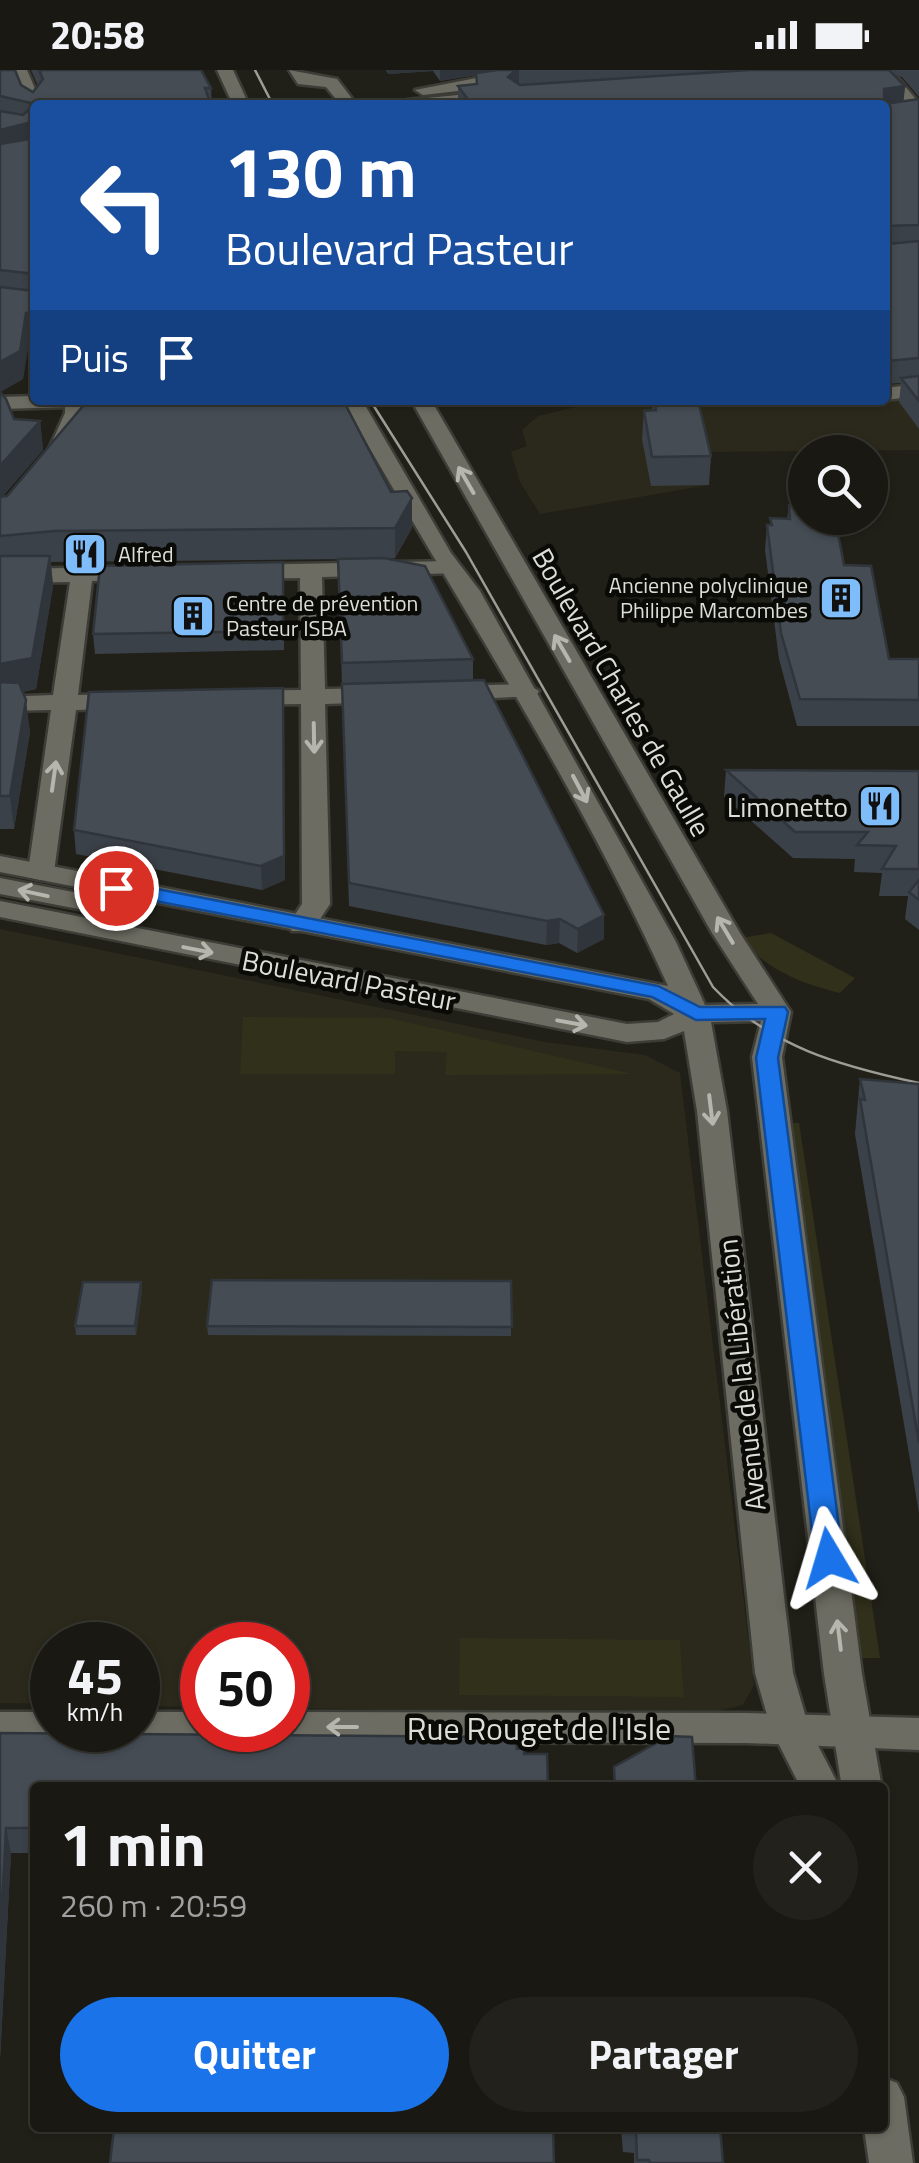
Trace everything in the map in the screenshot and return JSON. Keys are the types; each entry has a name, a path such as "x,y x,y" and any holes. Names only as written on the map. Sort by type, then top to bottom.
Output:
{"main road":[{"path":"19,70 32,100"},
{"path":"225,70 239,100"},
{"path":"298,70 304,81 330,82 346,100"},
{"path":"410,70 430,99"},
{"path":"430,99 533,70"},
{"path":"850,75 893,82 919,114"},
{"path":"430,99 468,100"},
{"path":"896,116 919,114"},
{"path":"890,390 916,390"},
{"path":"0,403 30,402"},
{"path":"36,476 60,449 76,413 75,405"},
{"path":"355,405 527,691 662,942 696,1014"},
{"name":"Boulevard Charles de Gaulle","path":"423,405 726,932 777,1012"},
{"path":"220,572 450,568"},
{"path":"302,925 316,904 311,570"},
{"path":"0,576 166,574"},
{"path":"41,872 82,575"},
{"path":"216,699 527,691"},
{"path":"0,704 161,700"},
{"name":"Boulevard Pasteur","path":"0,864 658,992 696,1014"},
{"name":"Boulevard Pasteur","path":"0,886 208,924 254,929 302,925"},
{"name":"Boulevard Pasteur","path":"0,910 627,1033 664,1030 696,1014 777,1012"},
{"path":"777,1012 767,1058 772,1110 792,1232 843,1674 861,1782"},
{"name":"Avenue de la Libération","path":"696,1014 710,1096 774,1673 790,1729 818,1782"},
{"path":"0,1726 30,1727"},
{"name":"Rue Rouget de l'Isle","path":"310,1727 790,1729 919,1734"},
{"path":"887,2132 891,2163"}],"shaded area":[{"path":"890,399 919,399 919,450 888,450 888,435 788,435 788,451 702,452 709,485 540,514 520,482 511,452 527,446 522,430 538,416 584,405 890,405"},
{"path":"0,929 545,1042 645,1055 680,1073 754,1685 743,1705 702,1715 310,1708 310,1622 180,1622 180,1707 160,1706 160,1622 30,1622 30,1704 0,1703"},
{"path":"771,933 855,978 840,993 811,985 773,967 740,938"},
{"path":"243,1017 389,1018 633,1074 445,1075 447,1052 395,1051 395,1074 240,1074"},
{"path":"785,1123 799,1123 880,1658 859,1658"},
{"path":"460,1638 680,1640 684,1697 459,1695"}],"building":[{"path":"0,70 15,70 21,85 33,92 43,79 39,70 201,70 211,88 205,88 209,100 30,103 0,96"},
{"path":"516,70 508,77 520,85 749,70 889,70 905,86 884,89 884,100 468,100 458,86 477,84 476,73"},
{"path":"919,99 919,225 890,226 890,103"},
{"path":"30,109 30,122 0,130 0,111 23,115"},
{"path":"30,139 30,273 0,270 0,144"},
{"path":"919,241 919,358 890,361 890,244"},
{"path":"0,287 30,290 30,313 26,313 20,351 0,362"},
{"path":"919,376 919,401 901,378"},
{"path":"0,392 14,419 40,421 0,466"},
{"path":"84,405 346,405 391,492 407,491 412,498 395,528 54,531 0,536 0,497 7,496"},
{"path":"655,405 699,405 711,456 652,457 644,411 656,410"},
{"path":"770,518 788,519 788,535 838,535 844,565 871,566 889,659 919,659 919,700 800,699 781,633 767,525 772,525"},
{"path":"0,556 50,556 32,658 0,664"},
{"path":"384,558 425,566 473,659 342,663 338,559"},
{"path":"283,562 283,631 93,634 100,566"},
{"path":"484,680 604,915 578,929 560,919 547,921 349,883 342,684"},
{"path":"0,682 19,683 26,700 10,796 0,796"},
{"path":"283,688 284,856 261,866 74,830 89,692"},
{"path":"726,770 919,771 919,869 882,869 896,846 857,845 868,832 795,832"},
{"path":"919,880 919,900 909,892"},
{"path":"860,1079 919,1084 919,1443 860,1099 865,1100"},
{"path":"212,1280 511,1281 512,1327 207,1326"},
{"path":"83,1282 141,1282 135,1326 75,1326"},
{"path":"0,1733 30,1733 30,1752 160,1752 160,1734 180,1734 180,1752 310,1752 310,1735 516,1737 517,1749 524,1748 524,1754 547,1754 548,1782 30,1782 30,1828 6,1828 0,1946"},
{"path":"669,1736 692,1737 696,1782 615,1782 614,1767"},
{"path":"114,2132 553,2132 554,2163 110,2163"},
{"path":"636,2132 720,2132 723,2163 637,2160"}],"tram line":[{"path":"255,70 270,100"},
{"path":"373,405 466,552 713,987 735,1008 782,1039 834,1061 919,1083"}],"place":[{"name":"Alfred","path":"85,554"},
{"name":"Ancienne polyclinique Philippe Marcombes","path":"841,598"},
{"name":"Centre de prévention Pasteur ISBA","path":"193,616"},
{"name":"Limonetto","path":"880,806"}],"route":[{"path":"116,888 658,992 696,1014 777,1012 777,1029 767,1058 792,1232 829,1558"}]}
